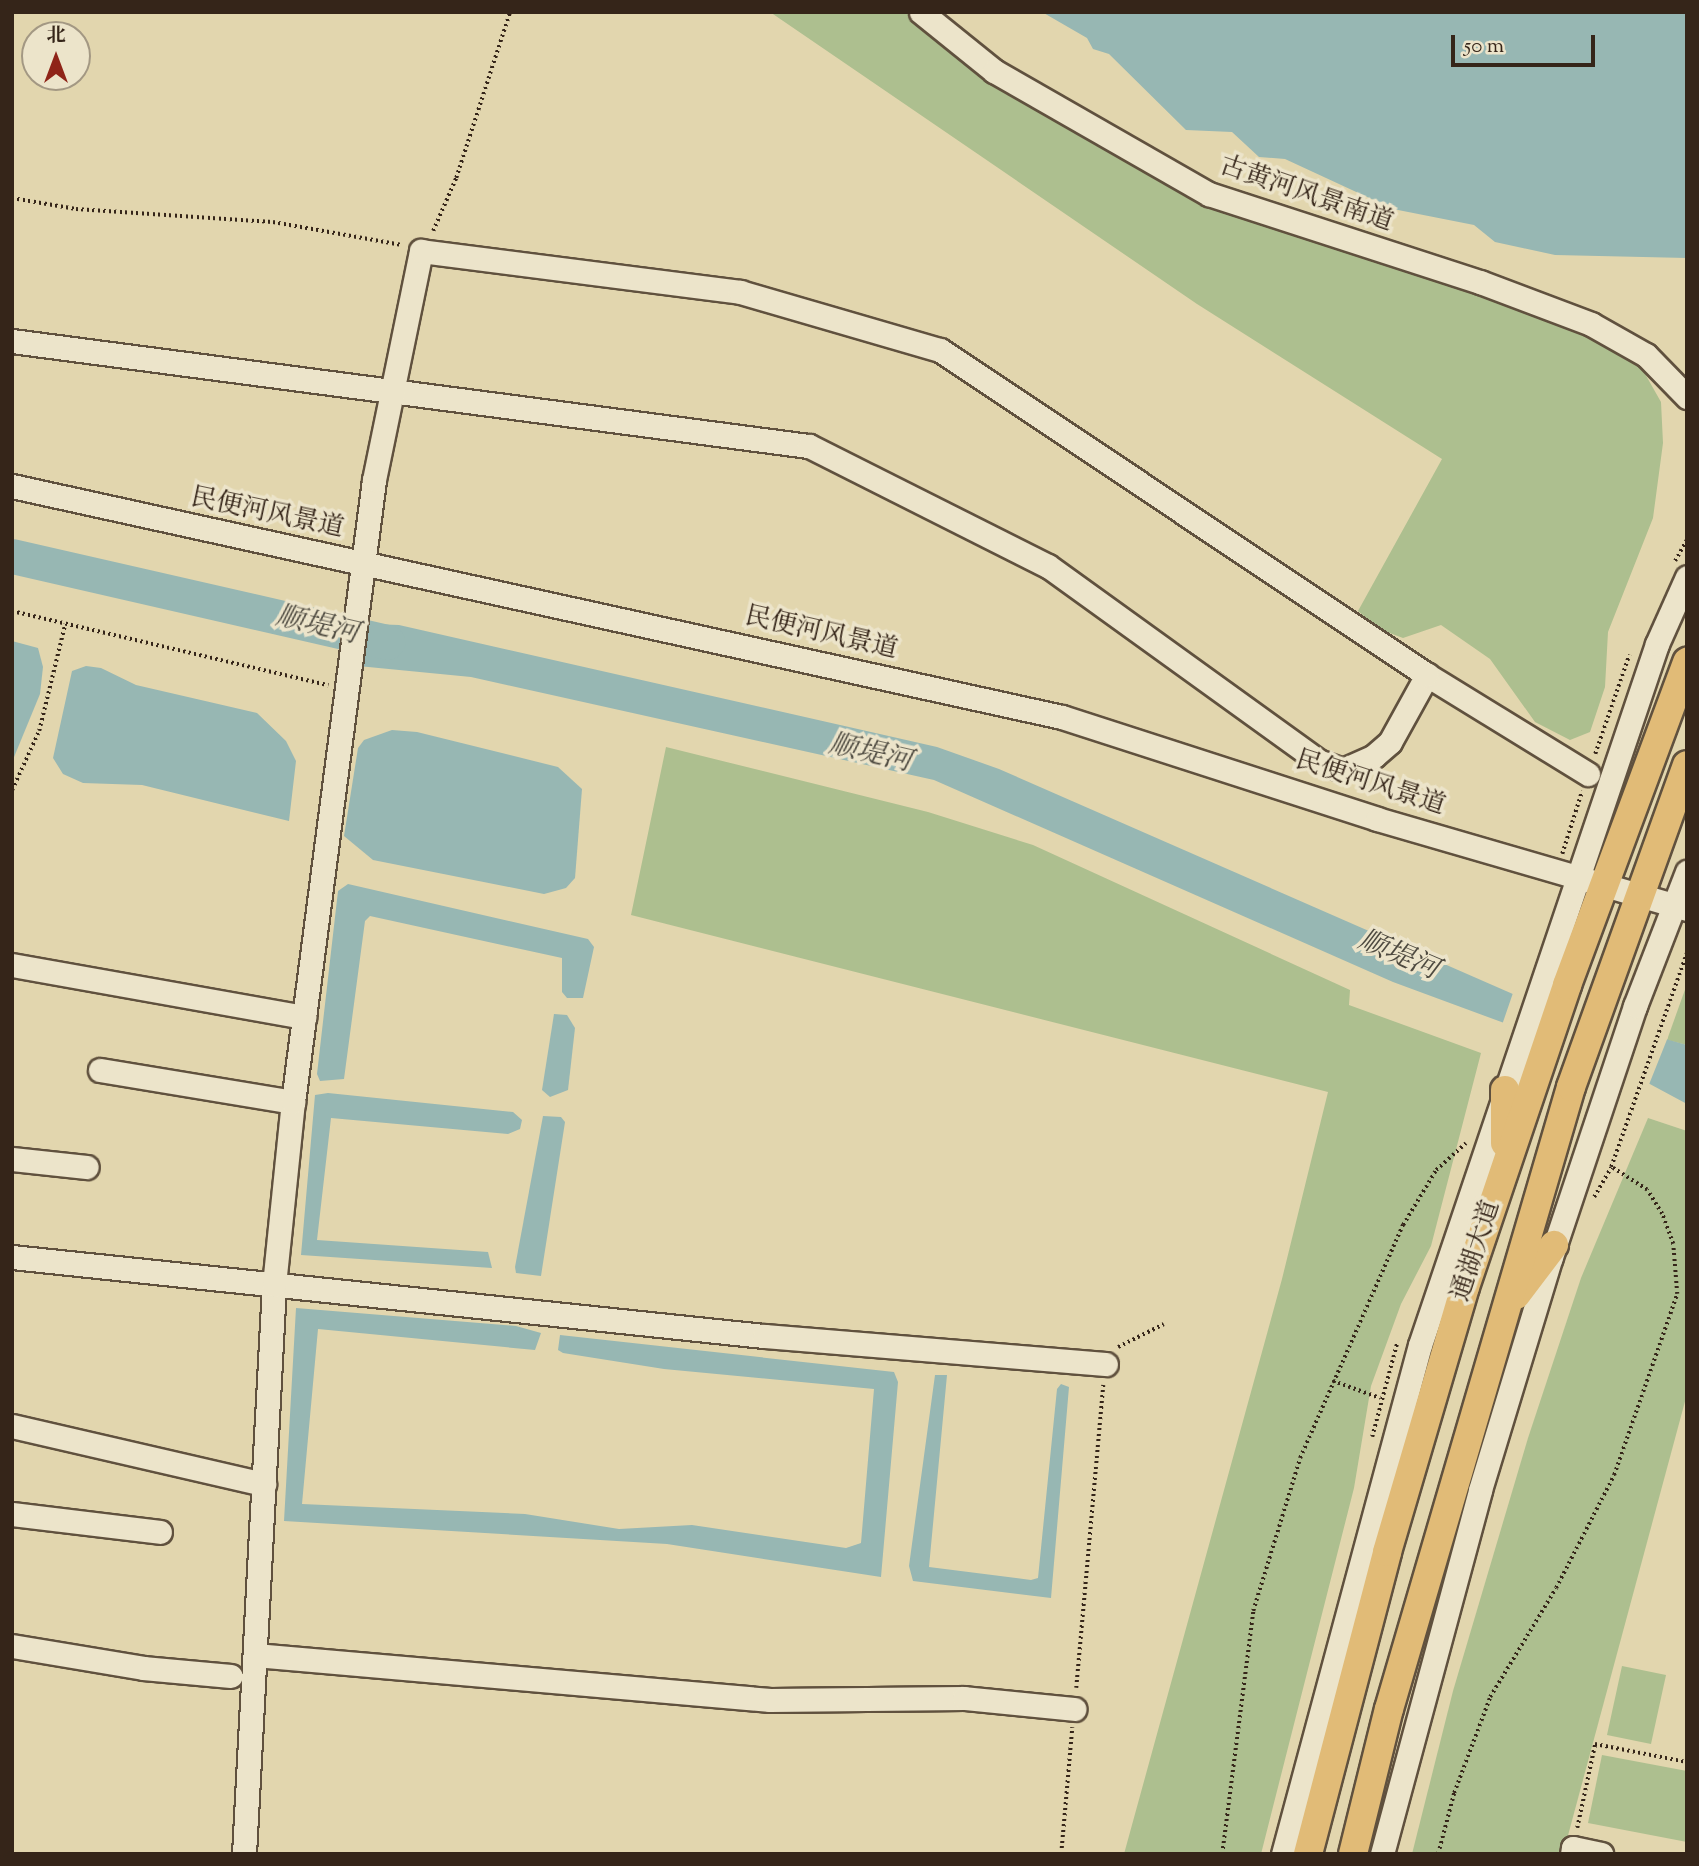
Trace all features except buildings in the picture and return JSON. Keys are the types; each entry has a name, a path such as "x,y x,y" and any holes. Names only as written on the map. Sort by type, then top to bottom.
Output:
{"main road":[{"name":"通湖大道","path":"1308,1854 1387,1552 1465,1287 1506,1165 1529,1058 1567,985 1592,880 1650,762 1687,662"},
{"path":"1650,762 1659,774 1685,770"},
{"name":"通湖大道","path":"1353,1854 1389,1709 1571,1087 1600,1000 1685,770"},
{"path":"1505,1090 1506,1165"},
{"path":"1506,1308 1554,1245"}],"street":[{"name":"古黄河风景南道","path":"921,12 994,71 1209,194 1480,282 1591,324 1646,355 1687,397"},
{"path":"244,1854 274,1284 293,1102 361,569 391,390 421,251 740,292 940,350 1427,676 1588,774"},
{"path":"12,341 809,446 1048,566 1318,761 1343,770 1360,765 1390,742 1427,676"},
{"name":"民便河风景道","path":"12,486 361,569 1062,717 1377,818 1680,907"},
{"path":"1283,1854 1420,1345 1505,1090 1529,1058 1549,962 1592,880 1657,644 1687,577"},
{"path":"1382,1854 1480,1490 1554,1245 1608,1091 1634,1006 1680,907 1687,872"},
{"path":"12,965 304,1017"},
{"path":"100,1070 293,1102"},
{"path":"12,1159 87,1167"},
{"path":"12,1257 764,1336 1107,1364"},
{"path":"12,1426 264,1484"},
{"path":"12,1514 160,1532"},
{"path":"12,1646 143,1668 231,1676"},
{"path":"255,1655 757,1699 964,1698 1074,1709"},
{"path":"1572,1851 1601,1854"}],"path":[{"path":"12,198 76,209 273,222 421,251 456,178 510,12"},
{"path":"12,611 345,683"},
{"path":"12,790 39,731 65,624"},
{"path":"1633,1104 1687,952"},
{"path":"1223,1854 1253,1611 1300,1458 1402,1225 1436,1170 1471,1140"},
{"path":"1438,1854 1454,1793 1490,1697 1556,1588 1614,1475 1677,1294 1673,1244 1662,1214 1647,1190 1612,1167"},
{"path":"1061,1854 1107,1364 1122,1342 1164,1324"},
{"path":"1333,1381 1381,1398"},
{"path":"1572,1851 1595,1744 1687,1762"}],"green space":[{"path":"770,12 909,12 962,56 1224,207 1595,335 1640,365 1661,402 1663,443 1653,518 1608,632 1605,687 1590,732 1570,740 1535,722 1490,659 1441,625 1403,638 1379,629 1358,611 1442,459 1197,304"},
{"path":"666,747 928,812 1033,845 1350,990 1349,1005 1481,1053 1431,1246 1401,1304 1371,1386 1354,1488 1261,1854 1124,1854 1282,1279 1328,1092 631,915"},
{"path":"1687,984 1687,1045 1667,1040"},
{"path":"1648,1118 1687,1131 1687,1394 1563,1854 1412,1854 1453,1691 1528,1438 1581,1278"},
{"path":"1622,1666 1666,1675 1651,1744 1607,1735"},
{"path":"1602,1755 1687,1771 1687,1842 1588,1823"}],"water":[{"path":"1042,12 1687,12 1687,258 1555,255 1495,242 1474,225 1393,209 1285,159 1259,157 1232,132 1186,130 1109,54 1093,49 1087,38"},
{"path":"372,624 399,625 937,747 999,769 1529,1001 1687,1045 1687,1104 1607,1061 1393,982 934,780 471,677 358,666 362,627"},
{"path":"12,641 38,648 43,667 40,694 12,762"},
{"path":"86,666 101,668 136,685 257,713 286,741 296,761 289,821 142,785 83,783 63,774 53,758 72,671"},
{"path":"392,730 417,732 558,767 582,789 575,878 566,888 544,894 373,860 344,836 358,748 364,740"},
{"path":"348,884 588,939 594,947 583,998 567,998 562,992 562,958 370,916 365,921 344,1079 320,1081 317,1074 338,891"},
{"path":"554,1014 567,1015 575,1028 568,1090 550,1097 542,1090"},
{"path":"328,1093 513,1112 522,1120 520,1129 508,1134 331,1118 317,1240 488,1252 492,1268 301,1255 315,1095"},
{"path":"543,1116 561,1117 565,1122 541,1276 516,1273 515,1267"},
{"path":"296,1308 516,1326 541,1333 535,1350 318,1329 302,1504 525,1514 619,1529 692,1525 846,1548 861,1543 874,1389 664,1369 563,1353 558,1350 560,1335 894,1372 898,1382 881,1577 667,1544 284,1521"},
{"path":"935,1375 947,1375 929,1567 1031,1580 1038,1578 1057,1389 1061,1384 1069,1387 1051,1598 913,1581 909,1566"}],"pier":[{"path":"1514,990 1668,1037 1648,1087 1606,1064 1502,1025"}],"waterway":[{"name":"顺堤河","path":"12,556 387,642"}]}
